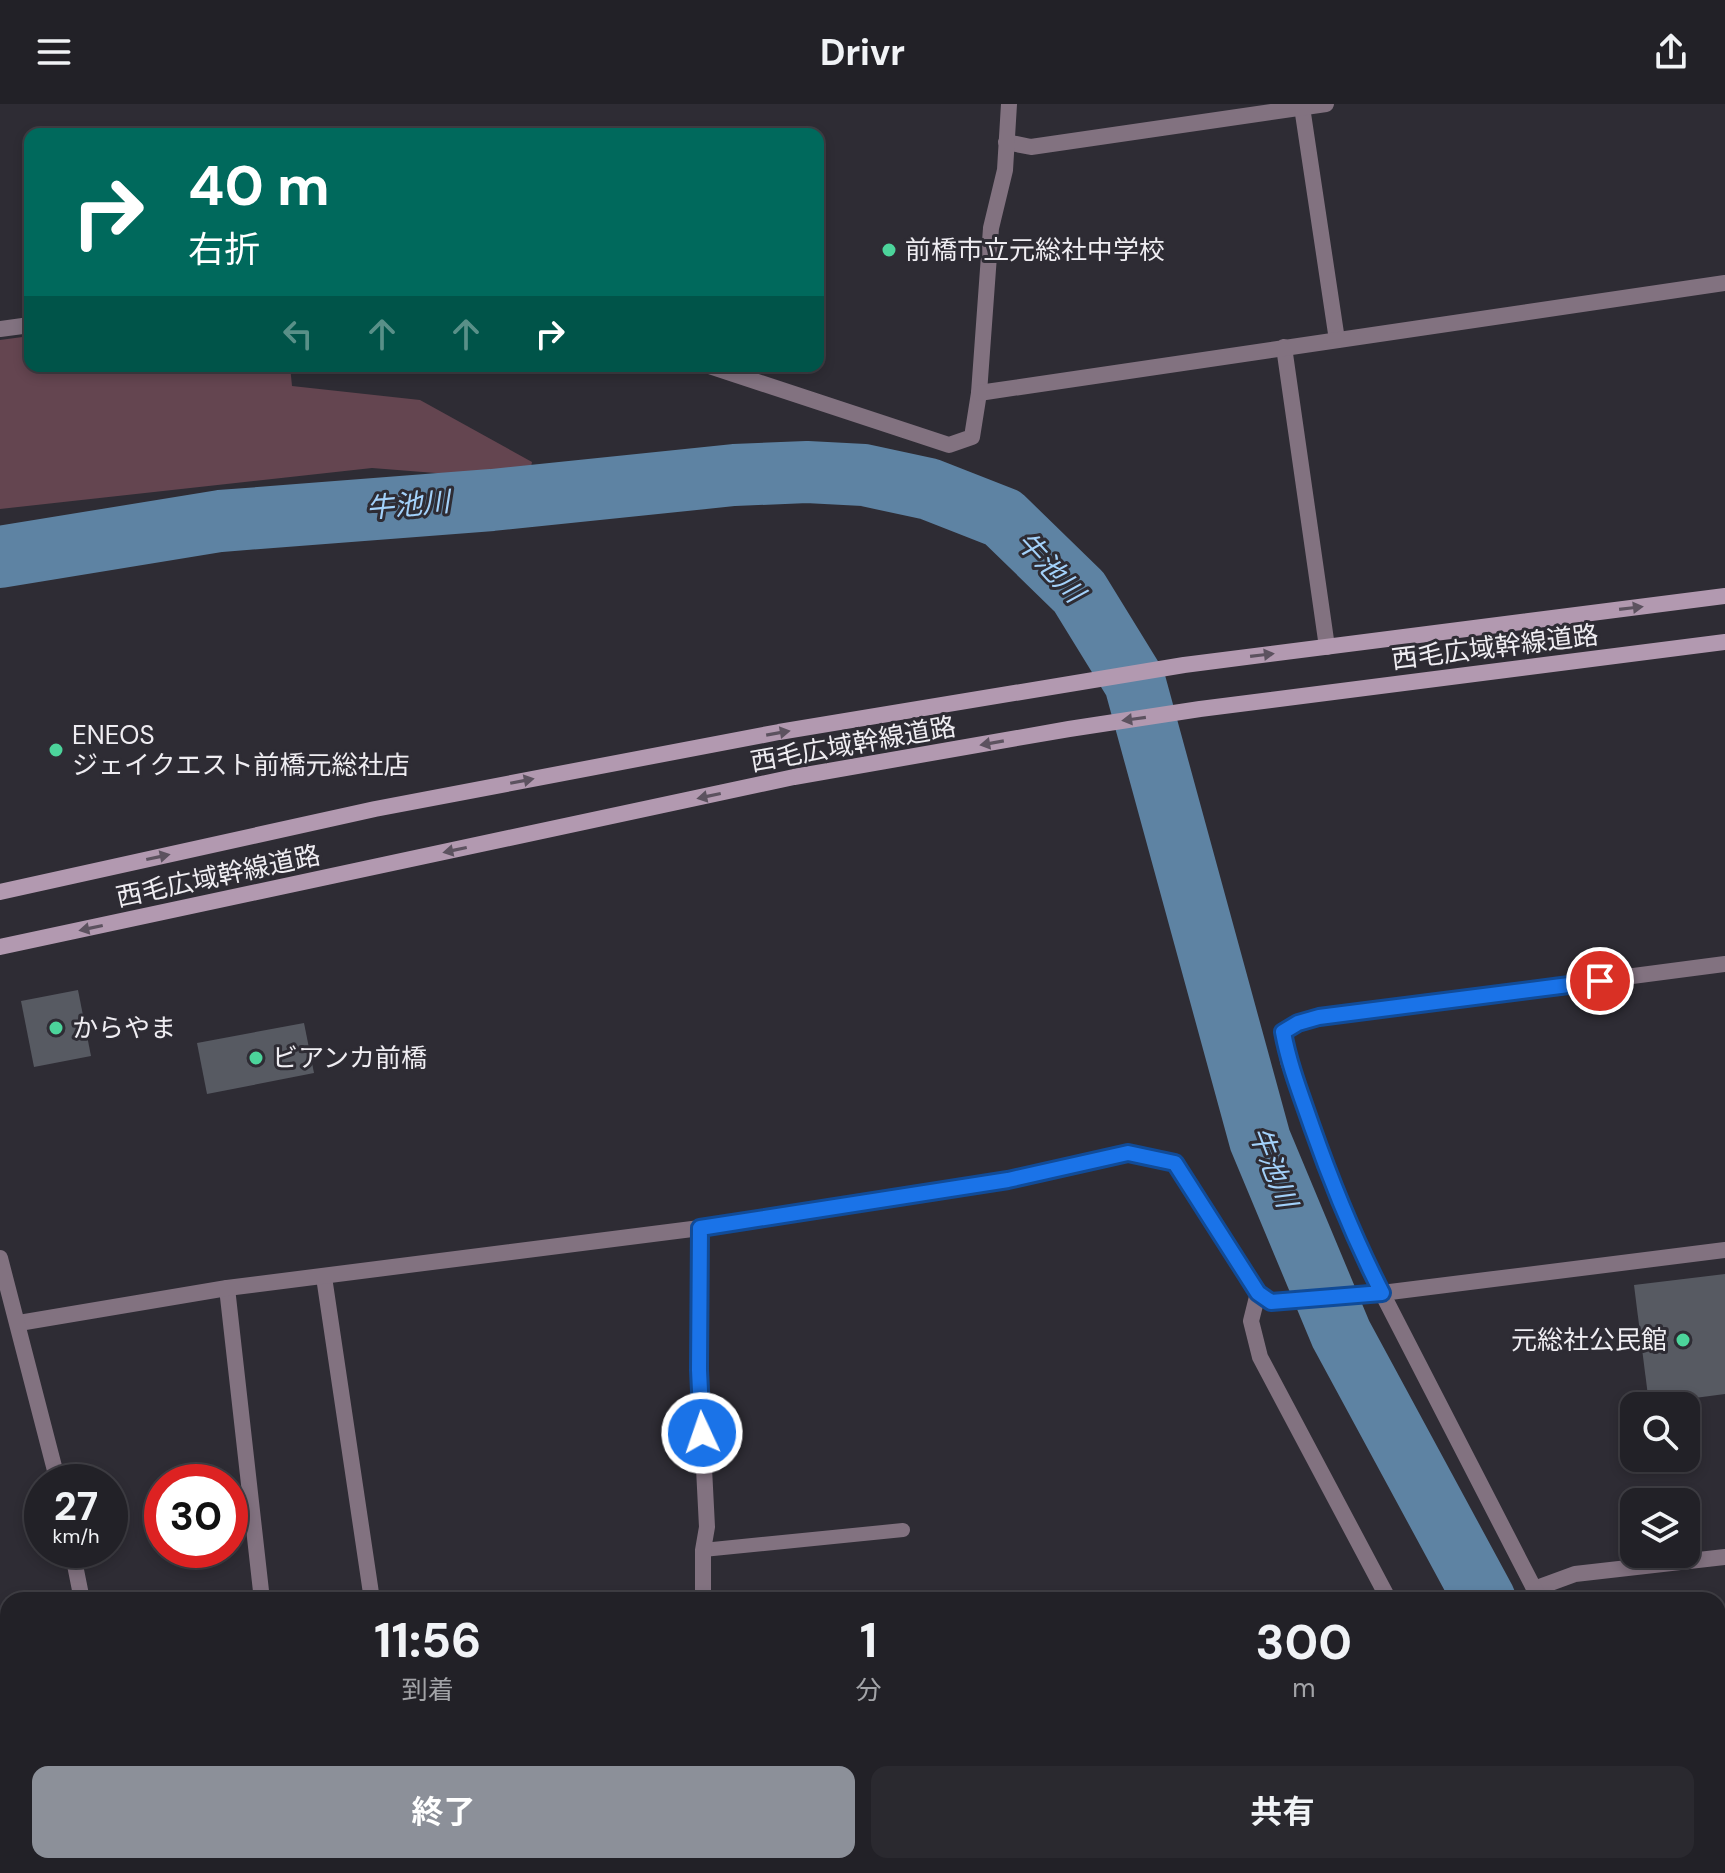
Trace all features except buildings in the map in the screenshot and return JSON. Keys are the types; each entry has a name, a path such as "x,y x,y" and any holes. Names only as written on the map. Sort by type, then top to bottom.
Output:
{"main road":[{"name":"西毛広域幹線道路","path":"0,892 375,809 779,732 1184,665 1725,596"},
{"name":"西毛広域幹線道路","path":"0,947 794,777 1200,709 1725,642"}],"street":[{"path":"727,372 949,445 972,437 979,393 991,228 1005,170 1009,104"},
{"path":"1006,142 1031,147 1326,104"},
{"path":"1302,107 1337,340"},
{"path":"979,393 1725,283"},
{"path":"0,329 24,326"},
{"path":"1284,347 1327,647"},
{"path":"1536,1592 1363,1256 1322,1157 1288,1061 1283,1032 1298,1023 1319,1017 1725,964"},
{"path":"19,1323 227,1288 700,1228 1008,1180 1128,1153 1175,1163 1258,1293 1271,1302 1382,1293 1725,1250"},
{"path":"700,1228 699,1370 707,1527 703,1550 703,1592"},
{"path":"0,1258 4,1285 19,1323 54,1464"},
{"path":"324,1277 371,1592"},
{"path":"227,1288 261,1592"},
{"path":"1258,1293 1251,1321 1260,1357 1385,1592"},
{"path":"1541,1592 1575,1574 1725,1557"},
{"path":"76,1568 80,1592"}],"lane":[{"path":"703,1550 903,1530"}],"shaded area":[{"path":"24,337 24,372 291,372 292,386 420,400 532,462 529,476 499,478 372,468 0,509 0,340"}],"waterway":[{"name":"牛池川","path":"0,557 220,521 492,500 734,475 807,472 864,475 929,489 1003,518 1079,592 1135,683 1260,1140 1341,1334 1481,1592"}],"place":[{"name":"前橋市立元総社中学校","path":"889,250"},
{"name":"ENEOS ジェイクエスト前橋元総社店","path":"56,750"},
{"name":"からやま","path":"56,1028"},
{"name":"ビアンカ前橋","path":"256,1058"},
{"name":"元総社公民館","path":"1683,1340"}],"route":[{"path":"702,1433 700,1228 1008,1180 1128,1153 1175,1163 1258,1293 1271,1302 1382,1293 1363,1256 1322,1157 1288,1061 1283,1032 1298,1023 1319,1017 1600,981"}]}
